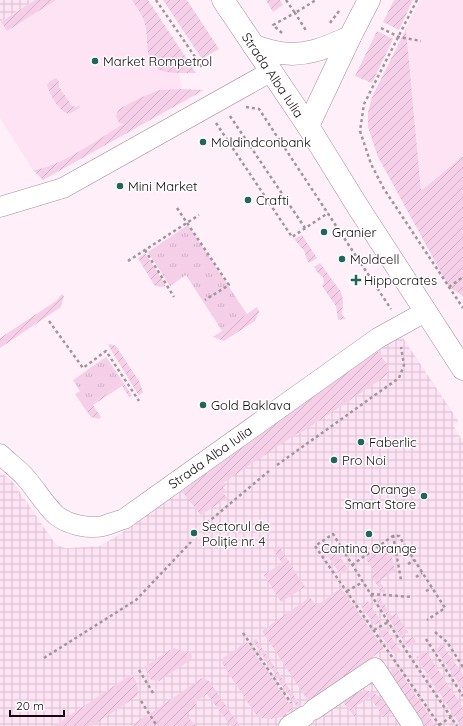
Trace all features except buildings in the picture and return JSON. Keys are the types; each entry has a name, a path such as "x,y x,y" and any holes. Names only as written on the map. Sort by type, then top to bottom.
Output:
{"main road":[{"name":"Strada Alba Iulia","path":"223,0 270,72 308,126 425,312 463,369"},
{"path":"308,126 369,0"},
{"path":"254,46 280,53 300,54 318,51 350,37"}],"lane":[{"path":"0,207 63,188 270,72"},
{"name":"Strada Alba Iulia","path":"0,454 25,477 57,516 68,522 79,525 102,526 113,523 124,519 378,338 425,312"},
{"path":"302,717 375,668 413,726"}],"path":[{"path":"156,0 202,67"},
{"path":"286,0 310,37"},
{"path":"287,37 273,25 316,0"},
{"path":"417,0 364,104 360,131 371,164 384,189 463,308"},
{"path":"326,27 341,9"},
{"path":"381,28 399,37 421,41"},
{"path":"244,107 259,109 390,306 397,327 404,365 399,378 276,465"},
{"path":"227,110 305,228"},
{"path":"214,119 292,237 328,213"},
{"path":"177,208 229,285 204,300"},
{"path":"128,261 199,215"},
{"path":"145,250 174,297"},
{"path":"449,287 463,277"},
{"path":"49,321 83,368 106,351 139,401"},
{"path":"207,523 269,471"},
{"path":"451,717 439,725 315,546 333,534 388,622 457,726"},
{"path":"393,535 401,580"},
{"path":"352,565 393,535 399,536 445,608 426,620"},
{"path":"44,658 136,600 190,542"},
{"path":"408,564 414,560"},
{"path":"416,577 422,573"},
{"path":"347,592 363,582"},
{"path":"426,591 432,588"},
{"path":"370,594 412,598"},
{"path":"374,630 388,622"},
{"path":"434,632 447,642 463,667"},
{"path":"243,633 302,717"},
{"path":"426,639 463,696"},
{"path":"139,670 153,693"},
{"path":"141,701 157,726"}],"shaded area":[{"path":"0,0 35,0 0,22"},
{"path":"35,0 132,0 145,24 149,59 153,65 161,70 179,72 182,89 76,153 41,170 33,170 0,118 0,22"},
{"path":"420,0 463,0 463,156 421,192 406,29"},
{"path":"401,335 459,422 453,425 463,442 463,726 0,726 0,472 13,482 56,545 66,548 100,546 182,491 377,350"}],"green space":[{"path":"35,0 56,0 7,31 1,22"},
{"path":"132,0 148,0 196,73 170,73 156,68 149,57 144,21"},
{"path":"163,0 187,0 219,49 202,59"},
{"path":"266,0 280,0 283,5 273,12"},
{"path":"394,0 413,0 399,30 383,22"},
{"path":"406,29 421,191 463,156 463,296 449,287 378,157 368,127 368,112 372,97"},
{"path":"377,31 393,39 372,83 355,76"},
{"path":"56,78 59,82 59,87 72,106 77,107 79,105 80,108 69,114 65,113 58,107 47,85 50,81"},
{"path":"159,90 204,90 43,180 33,170 54,164 66,158 123,124 119,123 116,116 119,109"},
{"path":"188,225 247,314 222,331 186,275 170,286 148,252"},
{"path":"302,235 317,258 309,263 305,252 294,239"},
{"path":"145,253 166,286 160,287 154,285 138,258"},
{"path":"320,263 341,292 343,301 342,315 346,319 338,320 336,306 322,286 324,283 323,277 314,267"},
{"path":"62,294 64,296 61,307 0,348 0,338 56,301"},
{"path":"257,307 259,312 255,321 224,341 213,337"},
{"path":"110,344 116,346 139,381 143,392 139,396 108,345"},
{"path":"377,350 388,366 388,373 383,378 223,483 225,486 223,487 226,491 223,493 227,498 201,515 182,491"},
{"path":"106,357 123,382 85,409 75,394 80,391 73,380"},
{"path":"123,382 132,396 129,397 122,386 93,405 101,417 99,419 91,417 85,409"},
{"path":"389,544 395,571 379,581 386,591 382,593 372,577 374,571 366,559"},
{"path":"332,545 348,569 340,574 324,550"},
{"path":"279,546 305,587 281,602 264,575 282,563 273,550"},
{"path":"341,588 384,649 308,701 262,631 310,597 316,606"},
{"path":"379,597 392,616 396,613 408,632 403,635 406,641 413,637 416,642 408,647 376,600"},
{"path":"368,601 381,621 375,625 361,606"},
{"path":"385,628 400,650 394,654 379,632"},
{"path":"256,639 300,705 297,707 253,641"},
{"path":"247,642 293,709 286,713 287,716 270,719 259,718 222,663 223,658"},
{"path":"442,644 463,675 463,690 436,649"},
{"path":"173,648 191,653 192,657 189,661 159,681 151,680 144,667"},
{"path":"426,651 463,708 463,726 461,726 416,657"},
{"path":"396,666 436,726 424,726 389,672"},
{"path":"132,674 138,688 137,696 92,726 54,726"},
{"path":"202,678 209,681 240,726 231,726 207,694 195,702 197,706 186,715 196,726 130,726 154,711"},
{"path":"365,690 378,696 392,713 384,718 370,697 353,708 357,716 355,717 343,702 356,693"}],"place":[{"name":"Market Rompetrol","path":"95,61"},
{"name":"Moldindconbank","path":"203,142"},
{"name":"Mini Market","path":"120,186"},
{"name":"Crafti","path":"248,200"},
{"name":"Granier","path":"324,232"},
{"name":"Moldcell","path":"342,259"},
{"name":"Hippocrates","path":"356,280"},
{"name":"Gold Baklava","path":"203,405"},
{"name":"Faberlic","path":"361,442"},
{"name":"Pro Noi","path":"334,460"},
{"name":"Orange Smart Store","path":"424,496"},
{"name":"Sectorul de Poliție nr. 4","path":"194,533"},
{"name":"Cantina Orange","path":"369,534"}]}
